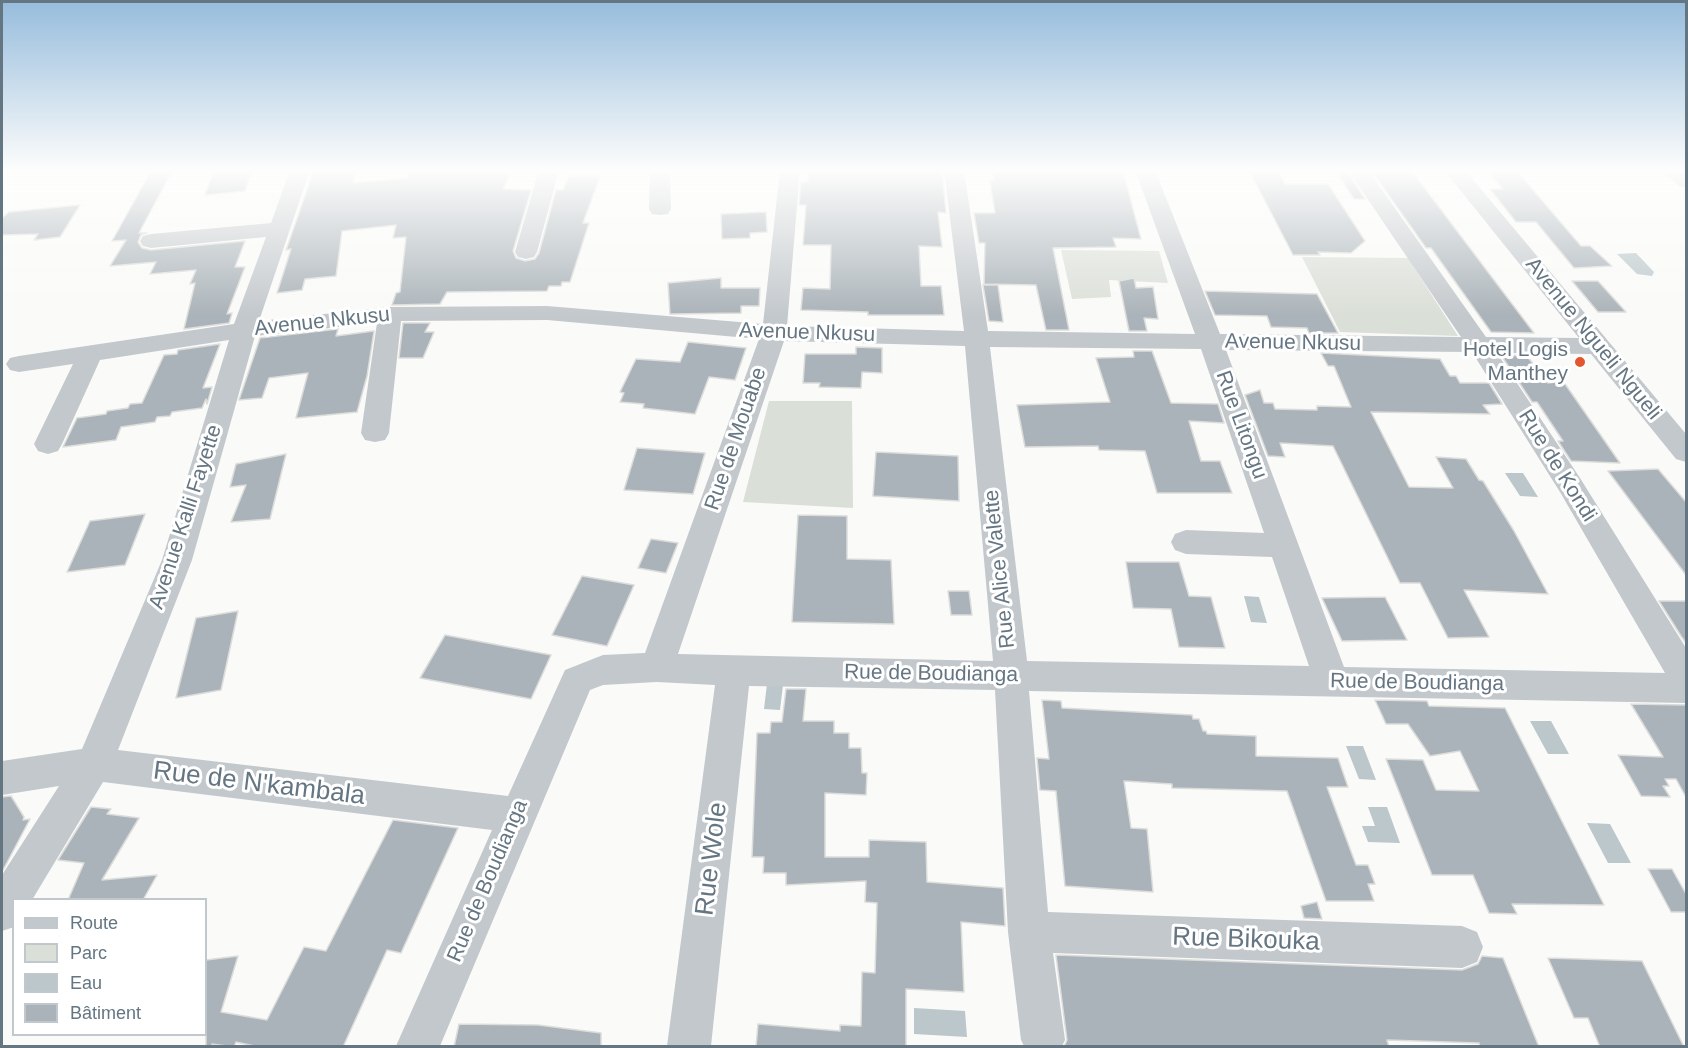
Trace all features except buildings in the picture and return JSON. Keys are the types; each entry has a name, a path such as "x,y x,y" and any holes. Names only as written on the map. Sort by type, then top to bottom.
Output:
{"street":[{"name":"Avenue Kalli Fayette","path":"2,911 94,764 177,560 244,330 283,219"},
{"path":"526,252 535,219"},
{"name":"Rue de Mouabe","path":"657,667 774,333 785,219"},
{"name":"Rue Alice Valette","path":"961,219 977,339 1011,675 1029,932 1043,1040"},
{"name":"Rue Litongu","path":"1164,219 1211,342 1332,682"},
{"name":"Rue de Kondi","path":"1392,219 1480,346 1570,485 1686,677"},
{"name":"Avenue Ngueli Ngueli","path":"1495,219 1686,452"},
{"path":"152,242 280,229"},
{"name":"Avenue Nkusu","path":"19,364 244,330 390,314 547,313 774,333 977,339 1600,346"},
{"path":"375,433 390,314"},
{"path":"48,444 90,354"},
{"path":"1186,542 1284,546"},
{"name":"Rue de Boudianga","path":"418,1047 516,815 577,680 603,670 657,667 734,671 1686,688"},
{"name":"Rue Wole","path":"689,1047 734,671"},
{"name":"Rue de N'kambala","path":"2,778 94,764 516,815"},
{"name":"Rue Bikouka","path":"1029,932 1462,947"}],"green space":[{"path":"1061,250 1159,251 1168,283 1109,280 1111,297 1072,299"},
{"path":"1302,257 1408,258 1458,336 1340,332"},
{"path":"769,401 852,401 853,508 743,502"}],"water":[{"path":"1636,253 1654,272 1652,276 1637,274 1617,254"},
{"path":"1505,473 1523,473 1538,497 1520,496"},
{"path":"1244,596 1259,597 1267,623 1251,622"},
{"path":"767,684 783,685 780,710 764,709"},
{"path":"1530,721 1551,721 1569,754 1548,754"},
{"path":"1346,746 1363,746 1376,780 1359,779"},
{"path":"1368,807 1387,807 1400,843 1368,842 1362,826 1375,826"},
{"path":"1587,823 1610,824 1631,863 1608,863"},
{"path":"914,1008 965,1011 967,1037 914,1034"}],"place":[{"name":"Hotel Logis Manthey","path":"1580,362"}]}
